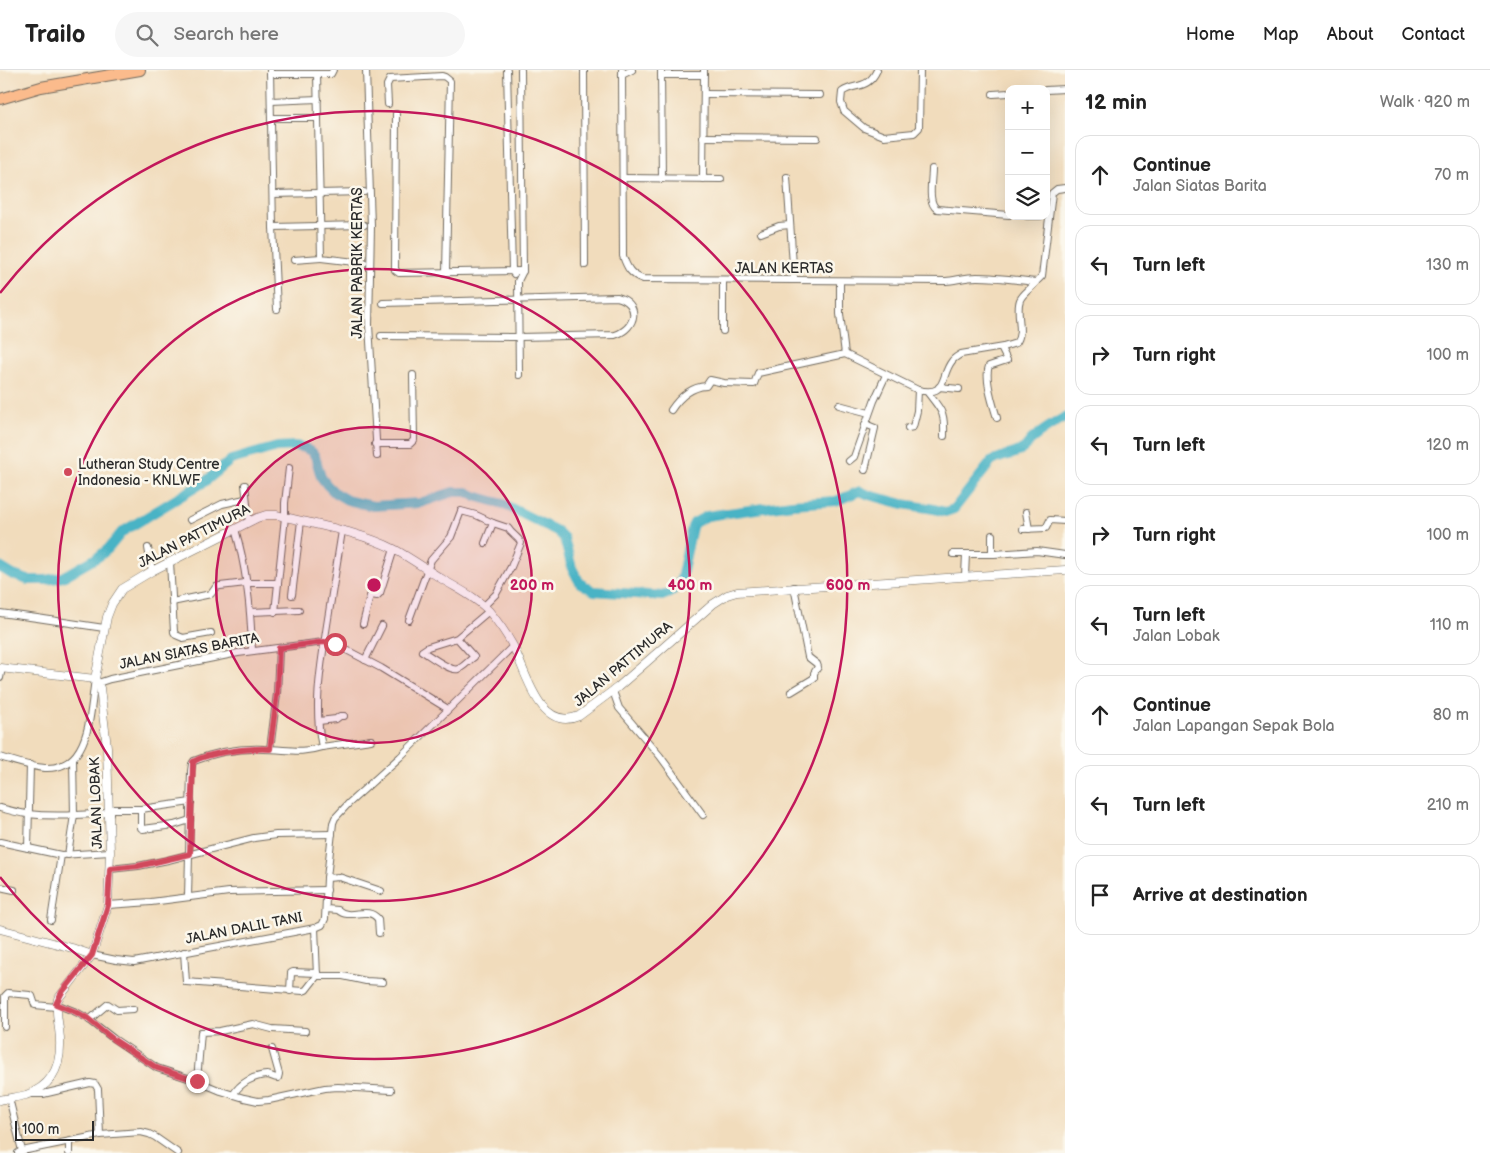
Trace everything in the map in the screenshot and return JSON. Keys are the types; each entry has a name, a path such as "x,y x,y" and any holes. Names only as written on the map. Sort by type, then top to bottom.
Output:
{"main road":[{"path":"0,99 42,87 140,70"}],"street":[{"path":"277,309 273,227 270,72 331,74 333,70"},
{"name":"JALAN PABRIK KERTAS","path":"366,70 371,226 370,325 377,456"},
{"path":"507,70 512,271 518,281"},
{"path":"519,375 518,281 523,271 520,70"},
{"path":"584,70 585,265"},
{"path":"622,73 632,70"},
{"path":"877,70 868,82 842,92 840,102 844,111 864,128 884,136 914,133 919,128 920,70"},
{"path":"662,179 661,72 704,72 702,179"},
{"name":"JALAN KERTAS","path":"622,73 623,256 634,276 643,280 840,281 946,281 986,277 1036,282"},
{"path":"317,74 321,258"},
{"path":"388,104 387,85 390,79 442,76 450,80 446,272"},
{"path":"1050,90 1065,89"},
{"path":"993,94 1005,93"},
{"path":"704,94 820,95"},
{"path":"271,101 318,100"},
{"path":"396,114 395,270 399,272 523,271"},
{"path":"271,118 318,118"},
{"path":"703,137 817,138"},
{"path":"509,163 522,163"},
{"path":"932,169 931,201 933,207 937,209 1005,215"},
{"path":"787,177 794,280"},
{"path":"623,178 722,179"},
{"path":"1050,204 1052,193 1057,189 1065,188"},
{"path":"273,194 364,192"},
{"path":"928,393 943,383 949,366 961,354 1002,348 1019,340 1020,301 1042,276 1048,220"},
{"path":"761,233 790,224"},
{"path":"273,227 364,225"},
{"path":"294,260 321,258 364,263"},
{"path":"723,280 723,331"},
{"path":"840,281 840,314 845,354"},
{"path":"381,336 519,338 615,335 622,333 629,327 633,315 629,303 624,299 616,297 383,303"},
{"path":"997,418 991,410 988,367 1006,362 1002,348"},
{"path":"671,410 684,396 699,386 708,383 754,384 758,374 845,354 886,375 928,393 942,412 945,420 944,436"},
{"path":"849,461 854,457 869,412 886,375"},
{"path":"375,444 410,444 414,440 413,376"},
{"path":"939,387 959,389"},
{"path":"908,428 912,427 913,424 918,390"},
{"path":"839,405 869,412"},
{"path":"865,424 875,428 865,470"},
{"path":"275,612 289,468"},
{"path":"245,485 245,499 249,522"},
{"path":"190,520 222,504 245,499"},
{"path":"409,620 431,560 451,537 461,511 476,515 508,528 521,543 511,567 486,609 457,638 428,647 422,651 451,668 458,669 474,657 457,638"},
{"path":"1026,512 1026,529 1046,528 1050,520 1065,521"},
{"name":"JALAN PATTIMURA","path":"73,759 81,748 86,736 104,628 112,604 122,589 152,570 266,515 285,517 342,531 394,549 474,599 486,609 504,631 541,706 549,714 565,720 579,716 601,700 713,604 727,596 747,591 1065,570"},
{"path":"292,595 301,521"},
{"path":"485,543 493,523"},
{"path":"235,529 244,561 251,612 252,651"},
{"path":"322,746 318,721 318,700 324,642 342,531"},
{"path":"992,535 992,554"},
{"path":"148,548 152,570"},
{"path":"363,624 370,596 377,596 380,593 394,549"},
{"path":"953,554 1038,551 1065,555"},
{"path":"965,576 966,554"},
{"path":"170,562 174,632 183,638 211,633"},
{"path":"172,602 211,594 218,587 246,583 278,583"},
{"path":"791,692 814,678 814,673 818,667 808,657 794,588"},
{"path":"251,612 299,610"},
{"path":"0,613 104,628"},
{"path":"365,660 382,626"},
{"name":"JALAN SIATAS BARITA","path":"1,668 96,681 252,651 324,642 335,644 365,660 448,709"},
{"name":"JALAN DALIL TANI","path":"0,930 72,948 92,955 134,962 315,928 322,925 326,909 333,823 338,814 400,757 513,646"},
{"path":"270,749 277,694 279,648"},
{"path":"0,678 1,668"},
{"name":"JALAN LOBAK","path":"92,955 108,905 110,869 107,747 100,688 96,681"},
{"path":"611,692 619,708 660,756 704,815"},
{"path":"318,721 344,716"},
{"path":"188,897 192,764 194,761 237,750 270,749 303,752 322,746 371,740"},
{"path":"0,757 45,768 61,765 73,759 74,815 68,854"},
{"path":"28,848 30,765"},
{"path":"0,808 29,814 74,815 191,802"},
{"path":"141,809 141,828 143,829 168,826 190,820"},
{"path":"110,869 138,866 260,837 332,834"},
{"path":"0,842 61,855 110,852"},
{"path":"51,920 61,855"},
{"path":"328,878 339,876 381,892"},
{"path":"0,887 14,890"},
{"path":"108,905 151,902 229,892 327,890"},
{"path":"326,909 338,910 346,914 360,912 373,914 378,917 379,933"},
{"path":"184,952 186,982 304,991 317,974 315,928"},
{"path":"0,1100 38,1090 46,1084 57,1069 60,1057 60,1030 56,1005 62,992 92,955"},
{"path":"290,991 291,974 293,972 343,976 366,981 383,982"},
{"path":"5,1026 5,996 8,993 30,995 35,1005 56,1005 76,1012 157,1068 233,1095 258,1100 269,1100 325,1088 392,1090"},
{"path":"89,1020 108,1004 117,1010 133,1009"},
{"path":"197,1081 201,1032 220,1031 253,1024 272,1029 305,1031"},
{"path":"233,1095 236,1090 252,1078 268,1075 278,1078 278,1067 272,1048"},
{"path":"27,1094 44,1094 95,1084 98,1089 100,1135"},
{"path":"9,1098 20,1152 100,1135 130,1132 150,1134 178,1153"},
{"path":"69,1142 69,1153"}],"waterway":[{"path":"0,567 13,575 28,580 46,580 63,577 98,557 108,549 122,532 206,481 231,460 277,447 295,446 312,452 321,477 335,493 347,500 373,506 420,503 453,492 467,492 503,504 557,531 564,538 572,568 580,583 594,591 662,596 671,592 681,579 692,527 694,523 707,516 792,504 836,501 860,491 903,504 945,512 954,509 991,462 1023,449 1032,439 1065,417"}],"place":[{"name":"Lutheran Study Centre Indonesia - KNLWF","path":"68,472"}],"route":[{"path":"197,1081 157,1068 114,1040 87,1018 56,1004 62,992 92,955 108,905 110,869 138,866 190,854 193,762 216,754 237,750 270,749 277,694 279,648 324,642 335,644"}]}
